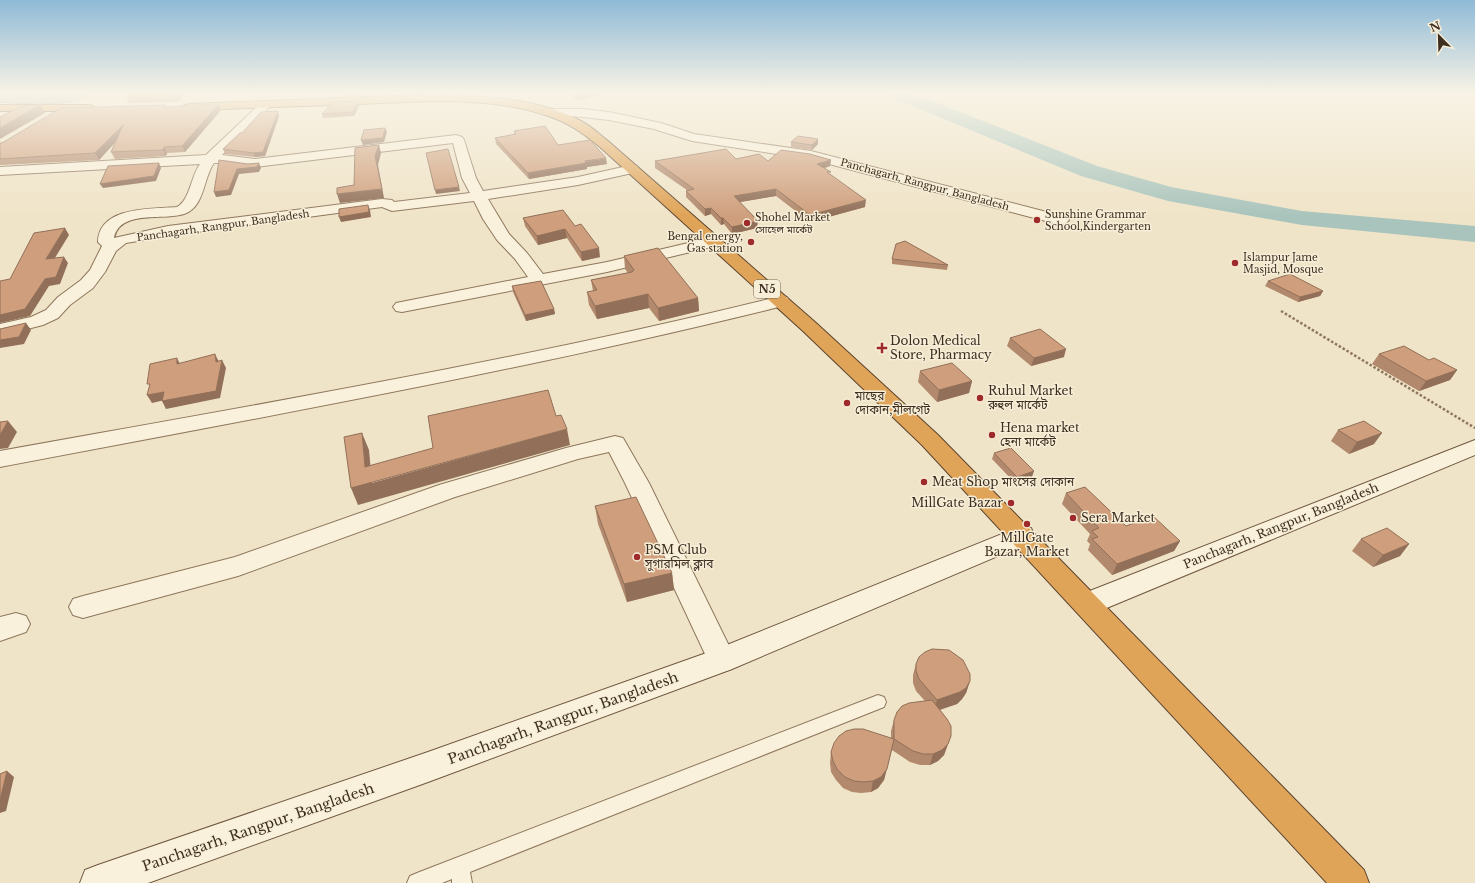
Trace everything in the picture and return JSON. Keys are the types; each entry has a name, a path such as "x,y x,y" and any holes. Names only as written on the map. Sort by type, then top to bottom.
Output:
{"highway":[{"name":"N5","path":"592,134 781,301 875,386 925,434 1351,883"}],"street":[{"path":"0,330 37,322 52,314 64,301 86,284 97,272 109,248 113,244 106,242 106,239 110,228 120,219 180,211 187,208 194,196 200,176 210,159 235,134"},
{"name":"Panchagarh, Rangpur, Bangladesh","path":"683,134 692,137 812,155 1061,220"},
{"path":"0,171 222,158 232,159 242,163 255,163 456,139 458,140 469,178 490,219 539,280"},
{"name":"Panchagarh, Rangpur, Bangladesh","path":"113,244 134,237 168,231 382,203 392,207 479,196 578,181 632,169"},
{"path":"402,307 607,267 714,242"},
{"path":"0,459 313,401 600,344 781,301"},
{"path":"83,607 238,566 447,491 574,452 615,443 637,483 722,660"},
{"name":"Panchagarh, Rangpur, Bangladesh","path":"1087,604 1475,447"},
{"name":"Panchagarh, Rangpur, Bangladesh","path":"98,883 428,767 722,660 1022,535"}],"lane":[{"path":"417,883 461,874 878,702"}],"path":[{"path":"1281,311 1475,428"}],"building":[{"path":"17,134 114,134 95,153 0,159 0,143"},
{"path":"119,134 192,134 182,146 164,147 163,150 111,152"},
{"path":"239,134 270,134 263,152 253,153 223,149"},
{"path":"363,134 384,134 383,138 361,140"},
{"path":"515,134 551,134 558,145 590,140 606,158 528,173 495,138"},
{"path":"798,136 818,139 812,145 791,142"},
{"path":"379,145 375,156 382,189 337,194 337,188 354,185 355,148"},
{"path":"448,149 459,187 435,190 426,153"},
{"path":"726,149 736,159 759,154 768,161 781,150 810,154 831,160 817,164 831,172 827,172 866,200 810,215 776,189 734,196 758,221 732,227 711,208 705,209 686,191 694,189 655,161"},
{"path":"219,160 248,164 259,163 257,167 237,169 229,190 214,192"},
{"path":"159,163 154,176 100,184 108,166"},
{"path":"368,205 369,212 339,217 339,209"},
{"path":"563,210 575,226 581,224 599,248 581,252 565,229 537,236 523,218"},
{"path":"65,228 46,259 64,257 56,277 45,279 25,309 0,315 0,281 10,279 34,233"},
{"path":"905,241 948,265 892,259 896,244"},
{"path":"658,248 698,298 658,308 648,294 595,306 587,292 597,290 591,280 632,272 634,270 624,256"},
{"path":"1290,274 1323,291 1300,297 1268,281"},
{"path":"541,281 554,309 525,315 512,286"},
{"path":"26,323 19,337 0,340 0,329"},
{"path":"1040,329 1066,349 1034,358 1010,338"},
{"path":"1404,346 1429,360 1434,358 1457,370 1426,381 1379,354"},
{"path":"215,354 216,362 222,360 216,391 162,401 164,392 147,395 150,384 147,384 150,364 177,358 177,364"},
{"path":"952,363 972,381 939,390 920,371"},
{"path":"548,390 556,416 561,415 567,429 351,488 344,437 362,433 365,467 433,448 428,416"},
{"path":"8,421 0,435 0,422"},
{"path":"1364,421 1382,433 1357,442 1338,430"},
{"path":"1011,448 1034,471 1017,477 994,453"},
{"path":"1085,487 1126,526 1153,516 1180,541 1117,564 1092,539 1098,537 1092,531 1099,528 1066,493"},
{"name":"PSM Club সুগারমিল ক্লাব","path":"636,497 672,573 624,584 595,506"},
{"path":"1387,528 1409,544 1383,555 1361,539"},
{"path":"932,649 949,650 963,660 970,674 970,681 966,688 960,692 937,700 919,679 916,671 916,664 919,657"},
{"path":"932,700 951,726 951,736 948,744 942,750 933,754 923,754 913,751 894,739 894,720 897,712 902,706 909,703"},
{"path":"863,729 894,739 887,769 881,777 873,781 854,781 845,777 837,769 833,761 831,752 834,743 839,736 846,731"},
{"path":"7,771 0,800 0,774"}],"waterway":[{"path":"998,134 1089,171 1168,194 1302,218 1475,234"}],"place":[{"name":"Sunshine Grammar School,Kindergarten","path":"1037,220"},
{"name":"Shohel Market সোহেল মার্কেট","path":"747,223"},
{"name":"Bengal energy, Gas station","path":"751,242"},
{"name":"Islampur Jame Masjid, Mosque","path":"1235,263"},
{"name":"Dolon Medical Store, Pharmacy","path":"882,348"},
{"name":"Ruhul Market রুহুল মার্কেট","path":"980,398"},
{"name":"মাছের দোকান,মীলগেট","path":"847,403"},
{"name":"Hena market হেনা মার্কেট","path":"992,435"},
{"name":"Meat Shop মাংসের দোকান","path":"924,482"},
{"name":"MillGate Bazar","path":"1011,503"},
{"name":"Sera Market","path":"1073,518"},
{"name":"MillGate Bazar, Market","path":"1027,524"},
{"name":"PSM Club সুগারমিল ক্লাব","path":"637,557"}]}
